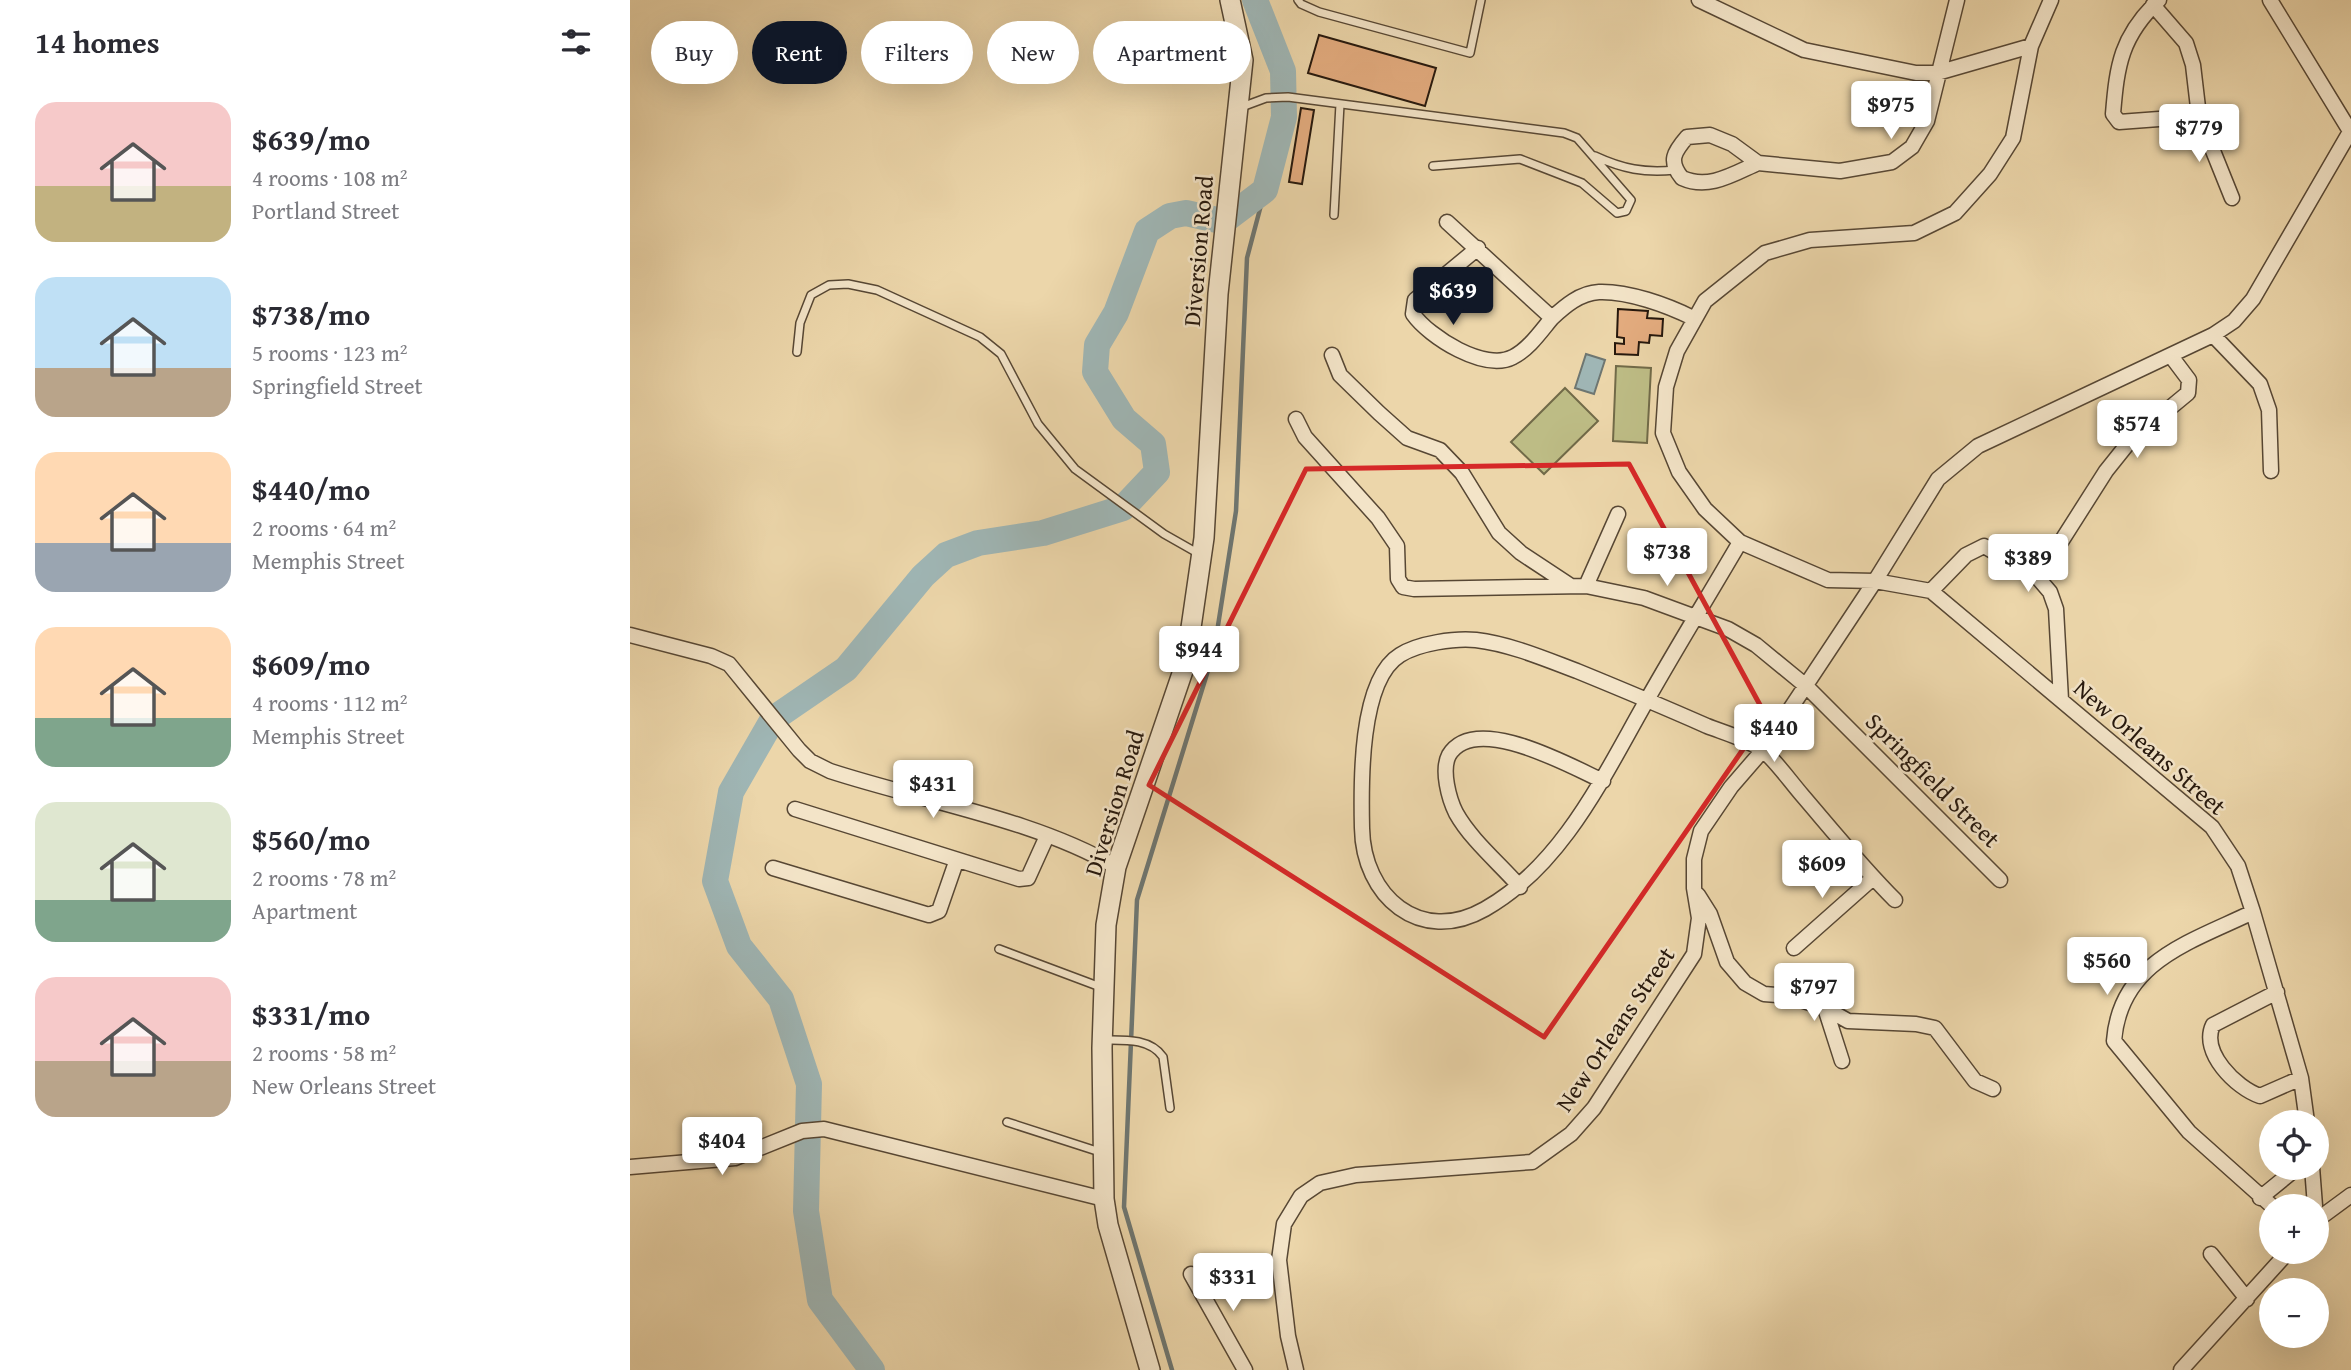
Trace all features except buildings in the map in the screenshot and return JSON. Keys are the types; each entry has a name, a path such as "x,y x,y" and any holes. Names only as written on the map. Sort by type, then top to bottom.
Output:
{"street":[{"name":"Diversion Road","path":"1150,1370 1108,1225 1104,1199 1110,1040 1104,988 1106,925 1116,867 1186,662 1202,555 1219,281 1243,60 1230,0"},
{"path":"1699,0 1804,50 1916,72 1937,73 2031,46"},
{"path":"1758,163 1732,144 1710,135 1687,137 1674,152 1675,170 1682,178 1694,184 1717,181 1758,163 1840,171 1892,162 1912,147 1927,121 1957,0"},
{"path":"2051,0 2031,46 2013,138 1990,174 1955,213 1914,233 1810,240 1765,253 1705,301 1693,318 1677,351 1667,387 1663,433 1686,482 1705,509 1740,542 1828,580 1875,581 1931,591 1966,555 1984,546 2038,578 2050,592 2056,609 2060,700"},
{"path":"2270,0 2351,131"},
{"path":"2199,116 2125,122 2114,119 2116,74 2121,52 2132,30 2156,3 2186,43 2193,65 2199,116 2232,198"},
{"name":"New Orleans Street","path":"1296,1370 1288,1336 1279,1260 1284,1224 1301,1196 1320,1183 1356,1175 1532,1162 1554,1149 1594,1108 1694,954 1699,918 1694,888 1694,859 1701,831 1731,787 1763,750 1875,581 1938,478 1978,446 2171,356 2234,321 2253,299 2351,131"},
{"path":"1447,222 1552,318"},
{"path":"1478,248 1415,300 1413,314 1423,329 1450,346 1489,361 1512,358 1570,302 1598,292 1664,303 1693,318"},
{"path":"2213,335 2260,384 2269,410 2271,471"},
{"path":"1332,355 1340,375 1379,413 1407,438 1440,450 1462,472 1499,533 1521,553 1571,586"},
{"path":"2038,578 2106,471 2130,441 2188,393 2189,380 2171,356"},
{"name":"Springfield Street","path":"1296,419 1305,437 1378,518 1397,546 1398,579 1403,587 1586,586 1644,598 1697,617 1756,645 1806,685 2000,880"},
{"path":"1586,586 1618,514"},
{"path":"1740,542 1647,699 1603,781 1563,838 1520,887 1485,909 1449,922 1413,916 1384,898 1372,877 1362,838 1364,732 1379,682 1399,655 1431,644 1475,640 1535,655 1647,699 1763,750 1895,900"},
{"name":"New Orleans Street","path":"1931,591 2212,827 2238,866 2301,1077 2305,1110"},
{"path":"630,635 710,656 729,664 810,761 830,771 1047,836 1116,867"},
{"path":"1520,887 1456,812 1446,766 1453,751 1468,739 1483,737 1536,751 1603,781"},
{"path":"795,809 956,862 1019,879 1028,878 1047,836"},
{"path":"773,868 929,915 939,911 956,862"},
{"path":"1794,948 1873,878"},
{"path":"1694,888 1710,914 1727,962 1745,983 1764,994 1788,996 1825,1008 1848,1021 1916,1024 1936,1028 1975,1080 1993,1089"},
{"path":"2253,912 2162,957 2146,970 2129,991 2116,1021 2114,1041 2189,1132 2259,1196"},
{"path":"2277,992 2213,1025 2209,1042 2231,1078 2245,1091 2260,1096 2301,1077"},
{"path":"1825,1008 1842,1061"},
{"path":"630,1167 735,1158 802,1131 824,1129 1104,1199"},
{"path":"2273,1194 2286,1180"},
{"path":"2329,1211 2351,1195"},
{"path":"2211,1254 2247,1298"},
{"path":"2181,1370 2277,1264"},
{"path":"1191,1274 1245,1370"}],"lane":[{"path":"1298,0 1319,12 1470,52 1480,0"},
{"path":"1238,108 1266,99 1288,97 1564,133 1577,138 1631,200 1626,211 1617,213 1583,183 1520,159 1433,166"},
{"path":"1335,215 1340,104"},
{"path":"1592,155 1621,168 1647,172 1675,170"},
{"path":"797,352 800,323 811,295 830,285 848,284 877,290 980,337 1001,354 1038,424 1075,468 1164,534 1202,555"},
{"path":"999,949 1104,988"},
{"path":"1110,1040 1135,1041 1152,1046 1163,1057 1170,1108"},
{"path":"1007,1122 1104,1154"}],"highlighted area":[{"path":"1629,464 1766,716 1544,1037 1149,785 1306,469"}],"shaded area":[{"path":"1616,366 1651,368 1647,443 1613,441"},
{"path":"1565,388 1598,421 1544,474 1511,442"}],"water":[{"path":"1586,354 1605,360 1594,394 1575,388"}],"waterway":[{"path":"1228,218 1265,190 1284,117 1283,71 1255,0"},
{"path":"1172,1370 1124,1207 1137,900 1214,651 1236,511 1247,258 1265,190"},
{"path":"872,1370 820,1300 806,1211 809,1084 781,999 739,946 715,881 731,792 773,719 846,669 923,576 946,555 978,543 1043,533 1123,508 1157,472 1153,444 1124,419 1095,372 1097,345 1116,313 1147,231 1170,216 1186,213 1217,220"}]}
